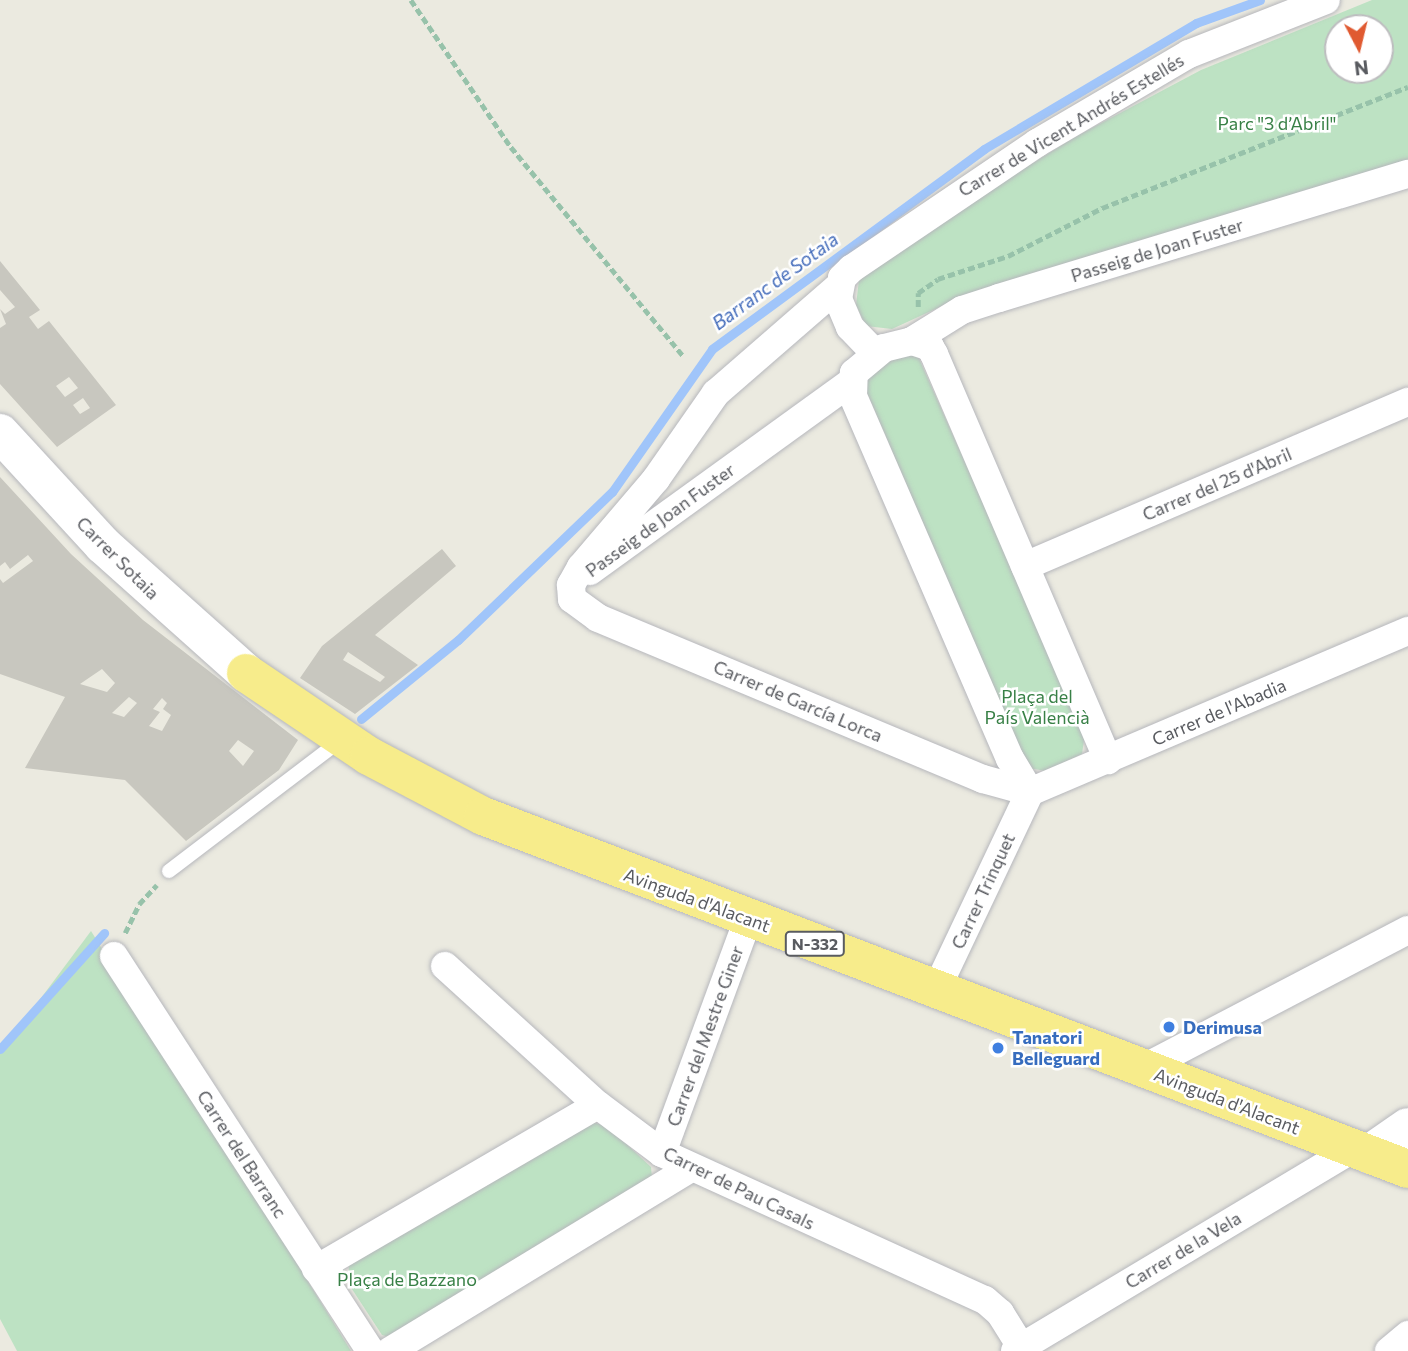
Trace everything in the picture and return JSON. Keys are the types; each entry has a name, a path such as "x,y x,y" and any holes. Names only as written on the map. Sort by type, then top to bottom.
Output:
{"highway":[{"name":"Avinguda d'Alacant","path":"246,673 342,739 483,816 1408,1169"}],"main road":[{"name":"Carrer Sotaia","path":"0,433 103,545 246,673"},
{"path":"1360,1151 1408,1127"}],"street":[{"name":"Carrer de Vicent Andrés Estellés","path":"572,592 716,393 838,287 851,269 917,220 1189,54 1326,0"},
{"name":"Passeig de Joan Fuster","path":"919,336 962,310 1408,174"},
{"path":"838,287 842,313 875,353"},
{"path":"1030,792 1010,759 853,396 851,382 860,365 875,353 919,336 930,347 1108,760"},
{"name":"Passeig de Joan Fuster","path":"572,592 851,382"},
{"name":"Carrer del 25 d'Abril","path":"1025,566 1408,402"},
{"name":"Carrer de García Lorca","path":"572,592 598,618 983,779 1030,792"},
{"name":"Carrer de l'Abadia","path":"1030,792 1408,631"},
{"name":"Carrer Trinquet","path":"936,990 1030,792"},
{"name":"Carrer del Mestre Giner","path":"662,1153 748,919"},
{"path":"1142,1069 1408,930"},
{"name":"Carrer del Barranc","path":"114,956 371,1351"},
{"name":"Carrer de Pau Casals","path":"445,966 598,1105 662,1153 689,1169 985,1300 1000,1313 1018,1349"},
{"path":"316,1269 598,1105"},
{"name":"Carrer de la Vela","path":"1018,1349 1360,1151"},
{"path":"390,1351 689,1169"},
{"path":"1390,1351 1408,1335"}],"lane":[{"path":"169,871 342,739"}],"path":[{"path":"411,0 511,147 683,356"},
{"path":"919,336 917,302 924,286 977,263 1008,256 1102,208 1408,87"},
{"path":"114,956 139,904 169,871"}],"green space":[{"name":"Parc \"3 d’Abril\"","path":"1372,0 1408,0 1408,168 968,294 892,329 866,326 856,305 859,280 988,191 1075,137 1201,70 1324,20 1324,84 1394,84 1394,14 1338,14"},
{"name":"Plaça del País Valencià","path":"917,354 1085,733 1082,754 1046,771 1028,768 862,381 887,357"},
{"path":"91,931 351,1351 17,1351 0,1319 0,1053"},
{"name":"Plaça de Bazzano","path":"591,1122 607,1126 651,1167 652,1178 390,1337 382,1335 348,1283 349,1264"}],"building":[{"path":"0,261 40,310 29,317 38,329 49,321 116,405 57,447 0,384 0,328 6,324 0,309 5,314 15,307 0,290","holes":["69,377 78,388 65,397 56,386","83,398 90,408 80,414 73,405"]},
{"path":"0,477 71,554 143,620 298,740 279,770 186,841 125,780 25,768 65,697 0,674 0,579 3,583 33,561 28,555 10,569 5,562 0,566","holes":["102,669 115,683 107,692 80,684","129,697 137,703 124,717 112,713","162,698 167,703 163,709 171,715 162,731 149,726 160,712 153,709","238,740 254,751 243,766 229,751"]},
{"path":"442,549 456,566 375,635 418,665 355,714 300,678 322,646","holes":["348,652 385,677 380,682 343,660"]}],"waterway":[{"name":"Barranc de Sotaia","path":"361,719 458,640 612,492 712,349 984,149 1196,23 1260,0"},
{"name":"Barranc de Sotaia","path":"0,1049 104,933"}],"place":[{"name":"Derimusa","path":"1169,1027"},
{"name":"Tanatori Belleguard","path":"998,1048"}]}
